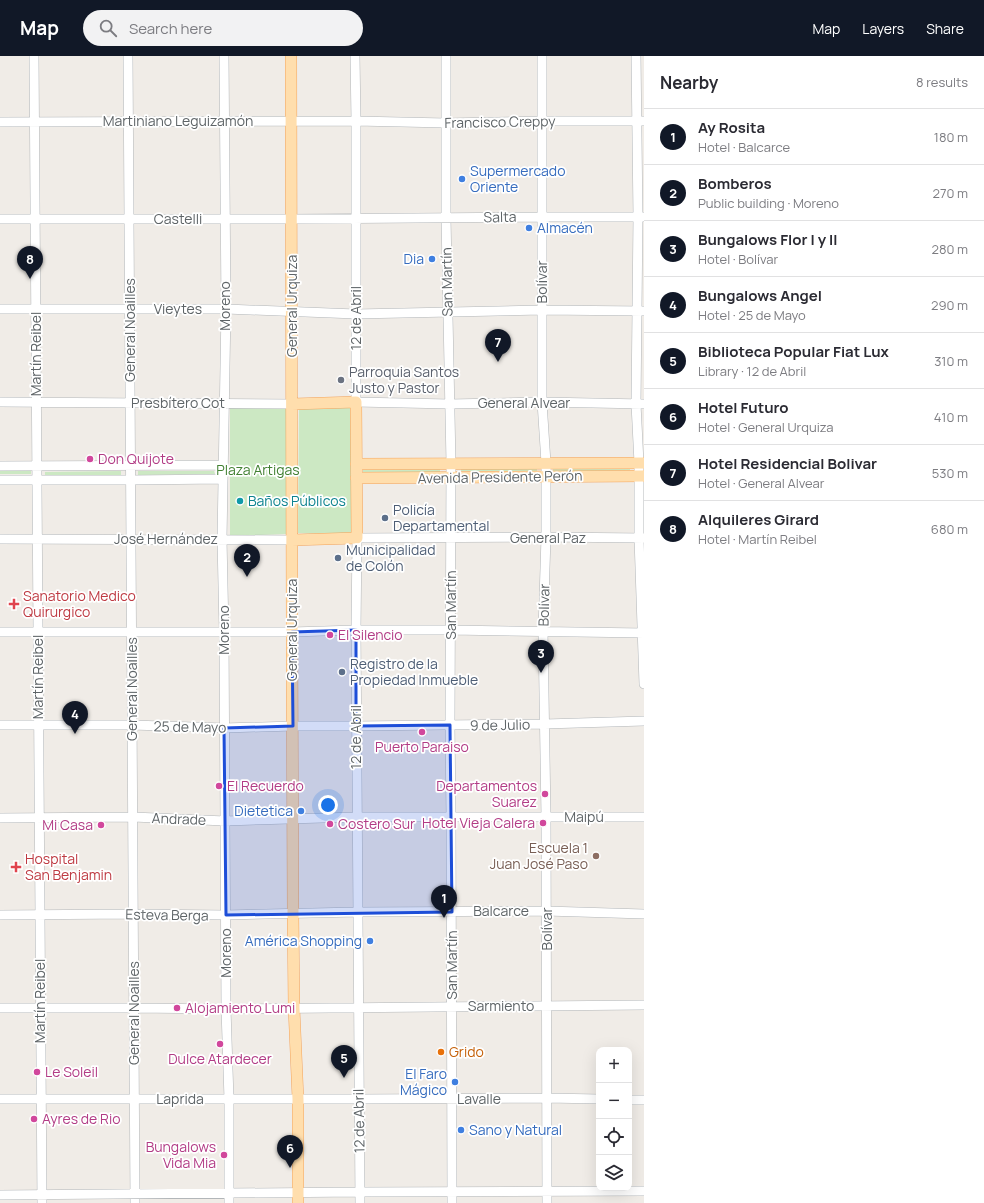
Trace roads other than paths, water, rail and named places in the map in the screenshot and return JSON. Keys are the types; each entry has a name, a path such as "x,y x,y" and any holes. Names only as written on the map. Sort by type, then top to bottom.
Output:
{"main road":[{"name":"General Urquiza","path":"291,56 294,1008 298,1099 298,1198"},
{"name":"Presbítero Cot","path":"292,404 356,402"},
{"name":"12 de Abril","path":"356,402 357,538"},
{"name":"Avenida Presidente Perón","path":"356,464 642,463"},
{"name":"Avenida Presidente Perón","path":"356,478 642,476"},
{"name":"José Hernández","path":"292,540 357,538"}],"street":[{"name":"Martín Reibel","path":"34,56 42,1199"},
{"name":"General Noailles","path":"128,56 135,1198"},
{"name":"Moreno","path":"224,56 226,309 222,539 229,1203"},
{"name":"12 de Abril","path":"355,56 356,402"},
{"name":"San Martín","path":"446,56 446,218 451,477 450,725 452,817 452,1203"},
{"name":"Bolívar","path":"542,56 542,402 546,463 546,537 543,631 546,817 547,1203"},
{"path":"636,56 641,121 640,404 644,684"},
{"name":"Martiniano Leguizamón","path":"0,122 356,121"},
{"name":"Francisco Creppy","path":"356,121 641,121"},
{"name":"Salta","path":"356,218 641,217"},
{"name":"Castelli","path":"0,219 356,218"},
{"name":"Vieytes","path":"0,309 226,309 356,314 542,310 641,311"},
{"name":"Presbítero Cot","path":"0,402 292,404"},
{"name":"General Alvear","path":"356,402 450,404 542,402 640,404"},
{"path":"0,466 223,465"},
{"path":"0,480 223,479"},
{"name":"12 de Abril","path":"357,538 356,726 360,1203"},
{"name":"General Paz","path":"357,538 642,538"},
{"name":"José Hernández","path":"0,539 292,540"},
{"path":"0,632 292,632 451,630 643,633"},
{"name":"9 de Julio","path":"356,726 545,724 644,721"},
{"name":"25 de Mayo","path":"0,724 132,725 224,728 356,726"},
{"name":"Andrade","path":"0,818 133,817 225,821 357,817"},
{"name":"Maipú","path":"357,817 644,817"},
{"name":"Balcarce","path":"358,912 546,911 644,914"},
{"name":"Esteva Berga","path":"0,915 226,915 358,912"},
{"name":"Sarmiento","path":"0,1008 226,1009 644,1005"},
{"name":"Laprida","path":"0,1099 359,1099"},
{"name":"Lavalle","path":"359,1099 596,1099"},
{"path":"632,1100 644,1100"},
{"path":"0,1195 42,1199 135,1198 229,1193 298,1198 360,1192 644,1191"}],"place":[{"name":"Supermercado Oriente","path":"462,179"},
{"name":"Almacén","path":"529,228"},
{"name":"Dia","path":"432,259"},
{"name":"Alquileres Girard","path":"30,279"},
{"name":"Hotel Residencial Bolivar","path":"498,362"},
{"name":"Parroquia Santos Justo y Pastor","path":"341,380"},
{"name":"Don Quijote","path":"90,459"},
{"name":"Baños Públicos","path":"240,501"},
{"name":"Policía Departamental","path":"385,518"},
{"name":"Municipalidad de Colón","path":"338,558"},
{"name":"Bomberos","path":"247,577"},
{"name":"Sanatorio Medico Quirurgico","path":"14,604"},
{"name":"El Silencio","path":"330,635"},
{"name":"Registro de la Propiedad Inmueble","path":"342,672"},
{"name":"Bungalows Flor I y II","path":"541,673"},
{"name":"Puerto Paraiso","path":"422,732"},
{"name":"Bungalows Angel","path":"75,734"},
{"name":"El Recuerdo","path":"219,786"},
{"name":"Departamentos Suarez","path":"545,794"},
{"name":"Dietetica","path":"301,811"},
{"name":"Hotel Vieja Calera","path":"543,823"},
{"name":"Costero Sur","path":"330,824"},
{"name":"Mi Casa","path":"101,825"},
{"name":"Escuela 1 Juan José Paso","path":"596,856"},
{"name":"Hospital San Benjamin","path":"16,867"},
{"name":"Ay Rosita","path":"444,918"},
{"name":"América Shopping","path":"370,941"},
{"name":"Alojamiento Lumi","path":"177,1008"},
{"name":"Dulce Atardecer","path":"220,1044"},
{"name":"Grido","path":"441,1052"},
{"name":"Le Soleil","path":"37,1072"},
{"name":"Biblioteca Popular Fiat Lux","path":"344,1078"},
{"name":"El Faro Mágico","path":"455,1082"},
{"name":"Ayres de Rio","path":"34,1119"},
{"name":"Sano y Natural","path":"461,1130"},
{"name":"Bungalows Vida Mia","path":"224,1155"},
{"name":"Hotel Futuro","path":"290,1168"}],"park label":[{"name":"Plaza Artigas","path":"258,470"}]}
